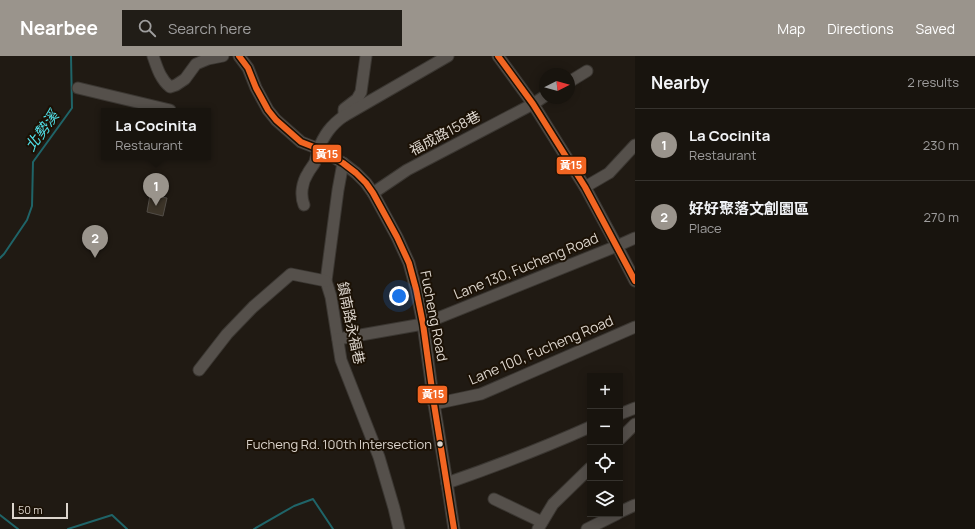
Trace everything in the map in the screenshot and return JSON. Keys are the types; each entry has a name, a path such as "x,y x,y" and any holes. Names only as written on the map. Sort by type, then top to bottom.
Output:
{"street":[{"path":"153,56 160,76 166,84 170,86 176,85 185,79 196,64 223,56"},
{"name":"Fucheng Road","path":"239,56 248,68 256,88 268,110 276,120 301,142 319,149 343,163 356,173 373,193 398,237 409,263 423,324 454,529"},
{"path":"344,116 344,108 358,98 361,92 366,56"},
{"path":"304,205 302,199 302,189 305,178 314,163 328,129 344,116 448,56"},
{"path":"498,56 533,104 585,187 635,281"},
{"path":"575,78 587,71"},
{"path":"78,88 162,108"},
{"name":"福成路158巷","path":"373,193 407,170 539,100"},
{"path":"585,187 609,173 635,145"},
{"name":"鎮南路永福巷","path":"343,163 326,281 331,297 341,360 379,457 399,529"},
{"name":"Lane 130, Fucheng Road","path":"338,339 423,324 635,238"},
{"path":"199,370 227,334 253,307 291,274 326,281"},
{"name":"Lane 100, Fucheng Road","path":"434,404 481,394 635,327"},
{"path":"623,413 635,408"},
{"path":"623,436 635,424"},
{"path":"447,483 498,465 587,428"},
{"path":"494,498 540,526 553,504 587,471"},
{"path":"623,511 635,505"},
{"path":"587,529 610,517"}],"building":[{"path":"150,195 167,198 163,216 147,212"}],"waterway":[{"name":"北勢溪","path":"0,258 27,220 32,206 33,162 72,108 71,56"},
{"name":"北勢溪","path":"254,529 294,506 313,499 333,529"},
{"name":"北勢溪","path":"0,515 18,529"},
{"name":"北勢溪","path":"68,529 112,515 127,529"}],"transit line":[{"name":"黃15","path":"239,56 248,68 256,88 268,110 276,120 301,142 319,149 343,163 366,183 397,237 409,263 423,324 454,529"},
{"name":"黃15","path":"498,56 533,104 585,187 635,281"}],"place":[{"name":"La Cocinita","path":"156,206"},
{"name":"好好聚落文創園區","path":"95,258"},
{"name":"Fucheng Rd. 100th Intersection","path":"440,444"}]}
